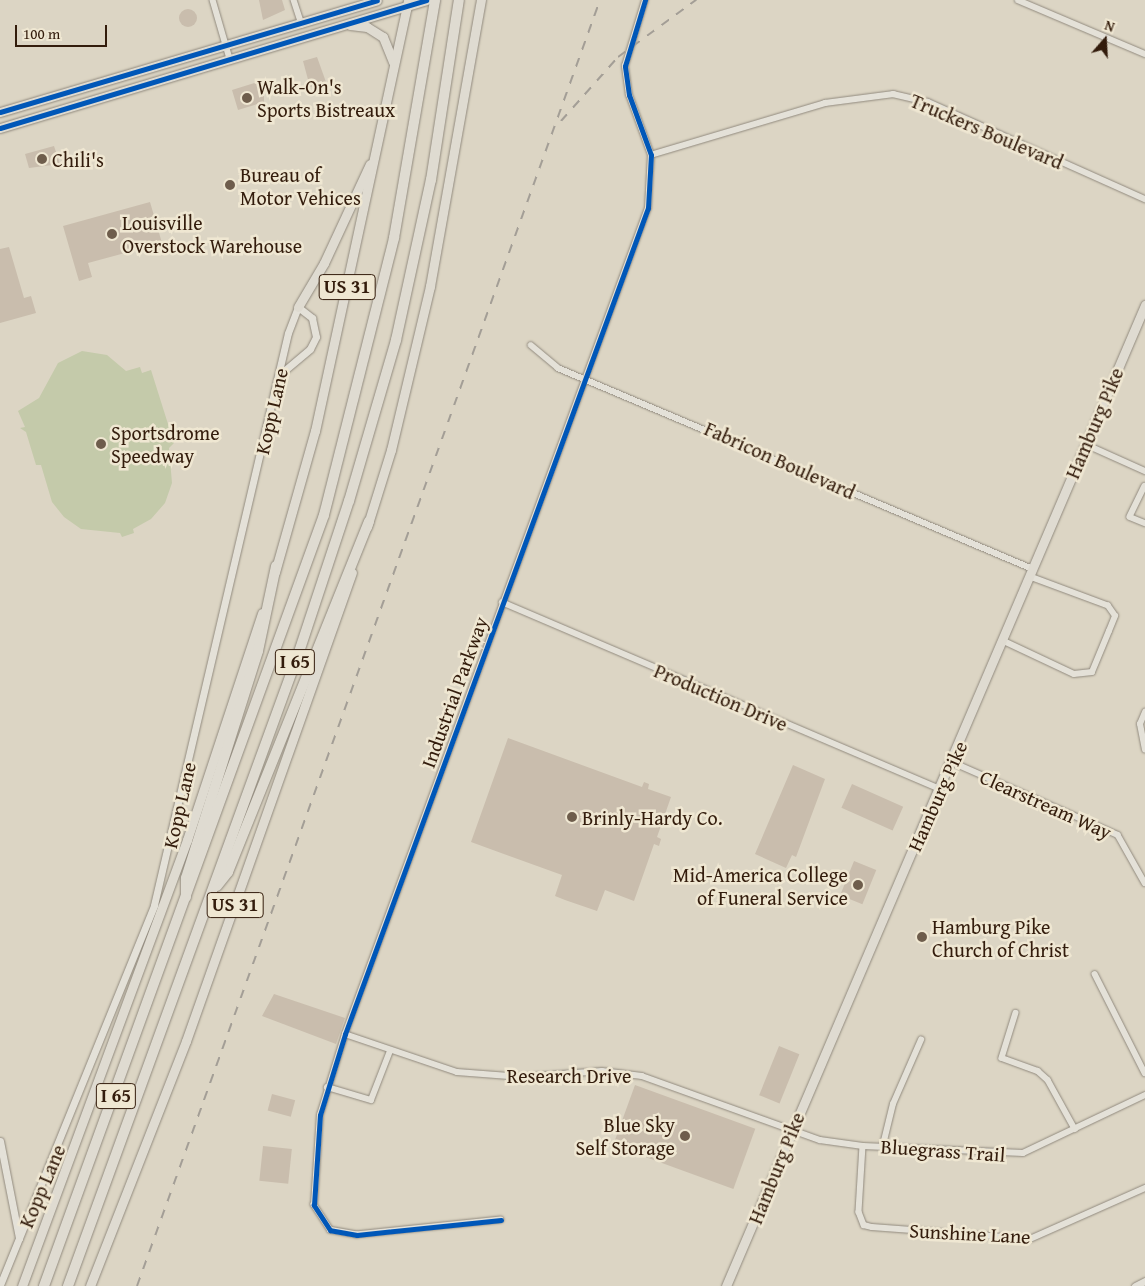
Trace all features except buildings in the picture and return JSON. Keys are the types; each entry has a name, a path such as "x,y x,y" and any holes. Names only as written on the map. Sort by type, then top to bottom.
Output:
{"highway":[{"name":"I 65","path":"44,1286 186,905 318,534 356,401 394,238 435,0"},
{"name":"I 65","path":"68,1286 316,604 396,340 431,180 460,0"},
{"path":"213,890 228,872 369,520"},
{"path":"186,905 186,878 258,651 276,566"}],"main road":[{"path":"0,112 227,48 377,0"},
{"path":"0,128 342,25 408,3 426,0"},
{"name":"US 31","path":"90,1286 190,1032 369,520 391,450 430,286 481,0"},
{"name":"US 31","path":"22,1286 187,840 276,566 315,431 408,3"},
{"path":"342,25 367,27 384,37 393,67"},
{"path":"298,307 324,263 377,148"},
{"name":"Hamburg Pike","path":"726,1286 791,1130 941,789 1145,305"}],"street":[{"path":"213,0 230,59"},
{"path":"294,0 302,25"},
{"name":"Industrial Parkway","path":"501,1220 357,1235 330,1230 314,1205 320,1115 327,1087 345,1034 502,602 588,379 648,208 651,155 625,77 628,49 645,0"},
{"path":"1018,0 1145,54"},
{"name":"Truckers Boulevard","path":"651,155 825,103 893,94 929,102 1145,199"},
{"path":"280,374 310,349 316,337 312,318 298,307"},
{"name":"Kopp Lane","path":"0,1285 154,905 280,374 298,307"},
{"name":"Fabricon Boulevard","path":"531,345 558,368 588,379 1108,606 1115,616 1092,672 1074,674 1004,641"},
{"path":"1085,444 1145,471"},
{"path":"1145,486 1130,517 1145,523"},
{"name":"Production Drive","path":"502,602 941,789"},
{"path":"1145,712 1140,724 1145,750"},
{"name":"Clearstream Way","path":"952,762 1118,835 1145,883"},
{"path":"1095,974 1145,1073"},
{"path":"1016,1013 1002,1058 1038,1070 1048,1080 1075,1129"},
{"name":"Research Drive","path":"345,1034 390,1051 457,1072 522,1077 602,1072 642,1076 791,1130"},
{"path":"883,1145 893,1104 921,1040"},
{"path":"327,1087 371,1100 390,1051"},
{"name":"Bluegrass Trail","path":"791,1130 820,1140 863,1146 883,1145 1008,1155 1075,1129 1145,1095"},
{"path":"0,1141 19,1239"},
{"name":"Sunshine Lane","path":"863,1146 858,1212 864,1224 872,1227 1035,1238 1145,1188"},
{"path":"1136,1286 1145,1281"}],"green space":[{"name":"Sportsdrome Speedway","path":"82,351 107,355 126,371 140,367 142,373 151,370 174,443 169,448 172,483 165,503 151,519 133,529 134,533 122,537 120,533 81,529 64,517 52,502 41,465 36,465 26,432 20,428 25,427 18,411 39,398 58,363"}],"railway":[{"path":"137,1286 600,0"},
{"path":"561,121 618,57 696,0"}],"cycle path":[{"path":"0,112 377,0"},
{"path":"0,128 426,0"},
{"path":"501,1220 357,1235 330,1230 314,1205 320,1115 345,1034 648,208 651,155 629,95 625,66 645,0"}],"place":[{"name":"Walk-On's Sports Bistreaux","path":"247,98"},
{"name":"Chili's","path":"42,159"},
{"name":"Bureau of Motor Vehices","path":"230,185"},
{"name":"Louisville Overstock Warehouse","path":"112,234"},
{"name":"Sportsdrome Speedway","path":"101,444"},
{"name":"Brinly-Hardy Co.","path":"572,817"},
{"name":"Mid-America College of Funeral Service","path":"858,885"},
{"name":"Hamburg Pike Church of Christ","path":"922,937"},
{"name":"Blue Sky Self Storage","path":"685,1136"}]}
